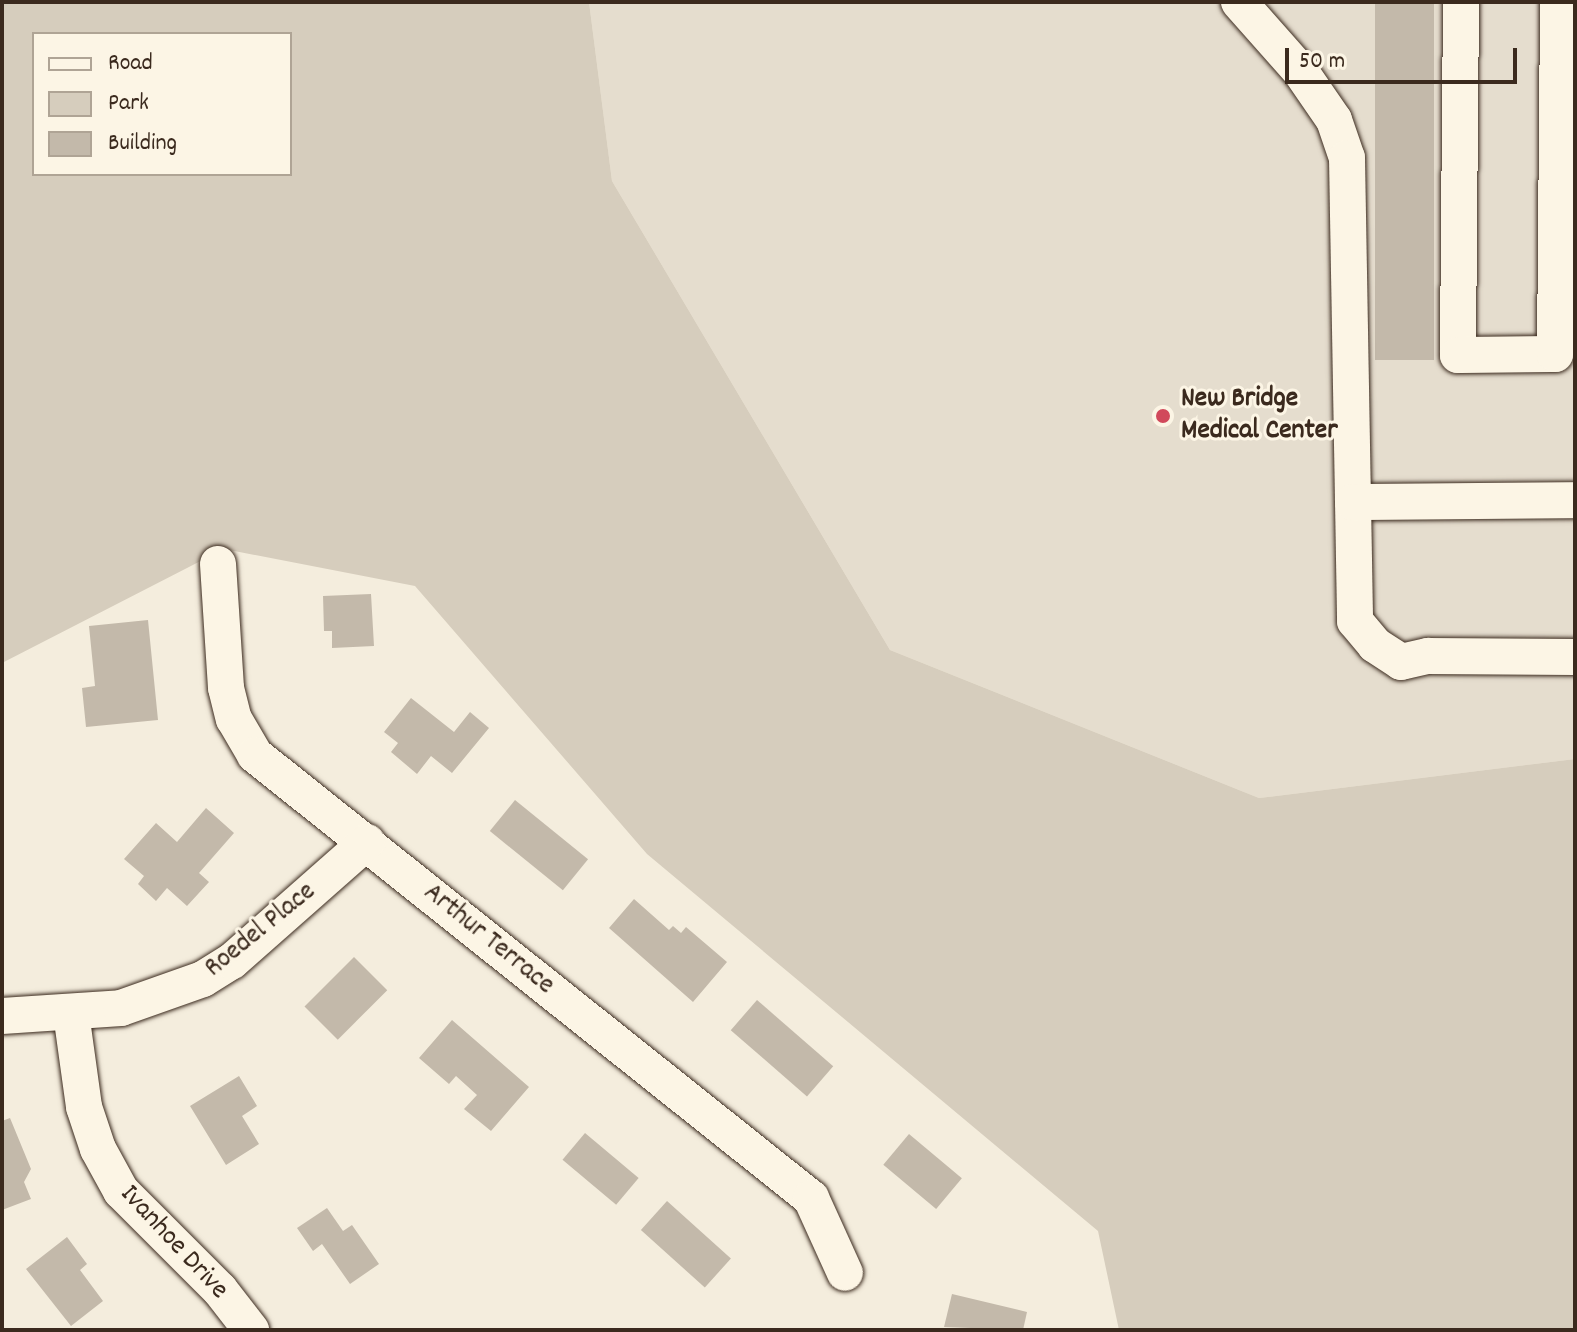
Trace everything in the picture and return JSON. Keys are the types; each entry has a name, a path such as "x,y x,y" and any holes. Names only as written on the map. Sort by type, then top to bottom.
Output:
{"street":[{"path":"1239,2 1334,120 1347,158 1355,621 1375,645 1401,662 1428,656 1575,657"},
{"path":"1461,2 1458,355 1555,354 1558,2"},
{"path":"1353,502 1575,500"},
{"name":"Arthur Terrace","path":"218,564 226,688 249,748 811,1198 845,1273"},
{"name":"Roedel Place","path":"2,1016 121,1008 203,979 232,961 367,842"},
{"name":"Ivanhoe Drive","path":"71,1013 84,1107 98,1149 121,1191 220,1290 251,1330"}],"shaded area":[{"name":"New Bridge Medical Center","path":"589,2 1575,2 1575,759 1259,798 890,650 612,181"}],"green space":[{"path":"2,2 589,2 612,181 890,650 1259,798 1575,759 1575,1330 1119,1330 1098,1231 647,854 415,586 224,549 2,663"}],"building":[{"path":"1375,2 1434,2 1434,360 1375,360"},
{"path":"371,594 374,646 332,648 332,631 324,631 323,596"},
{"path":"148,620 158,720 86,727 82,688 95,686 89,626"},
{"path":"411,698 454,732 470,712 489,728 452,773 431,756 417,774 391,752 398,743 384,732"},
{"path":"515,800 588,859 563,890 490,831"},
{"path":"206,808 234,833 199,873 209,882 187,906 167,888 156,901 138,884 144,876 124,859 156,823 177,842"},
{"path":"634,899 669,930 673,926 681,933 686,927 727,962 693,1002 609,928"},
{"path":"354,957 387,990 338,1040 305,1006"},
{"path":"757,1000 833,1066 807,1096 731,1030"},
{"path":"452,1020 529,1087 491,1131 464,1109 477,1095 456,1076 449,1084 419,1058"},
{"path":"239,1076 257,1106 242,1116 259,1144 226,1165 190,1106"},
{"path":"10,1118 31,1169 24,1182 31,1199 2,1210 2,1121"},
{"path":"585,1133 639,1178 616,1205 563,1160"},
{"path":"909,1134 962,1178 936,1209 883,1165"},
{"path":"667,1201 731,1259 705,1288 641,1230"},
{"path":"327,1208 343,1231 352,1225 379,1264 350,1284 322,1244 313,1251 297,1228"},
{"path":"67,1237 87,1264 80,1270 103,1301 71,1326 26,1269"},
{"path":"952,1294 1027,1312 1023,1330 944,1327"}],"place":[{"name":"New Bridge Medical Center","path":"1163,416"}]}
